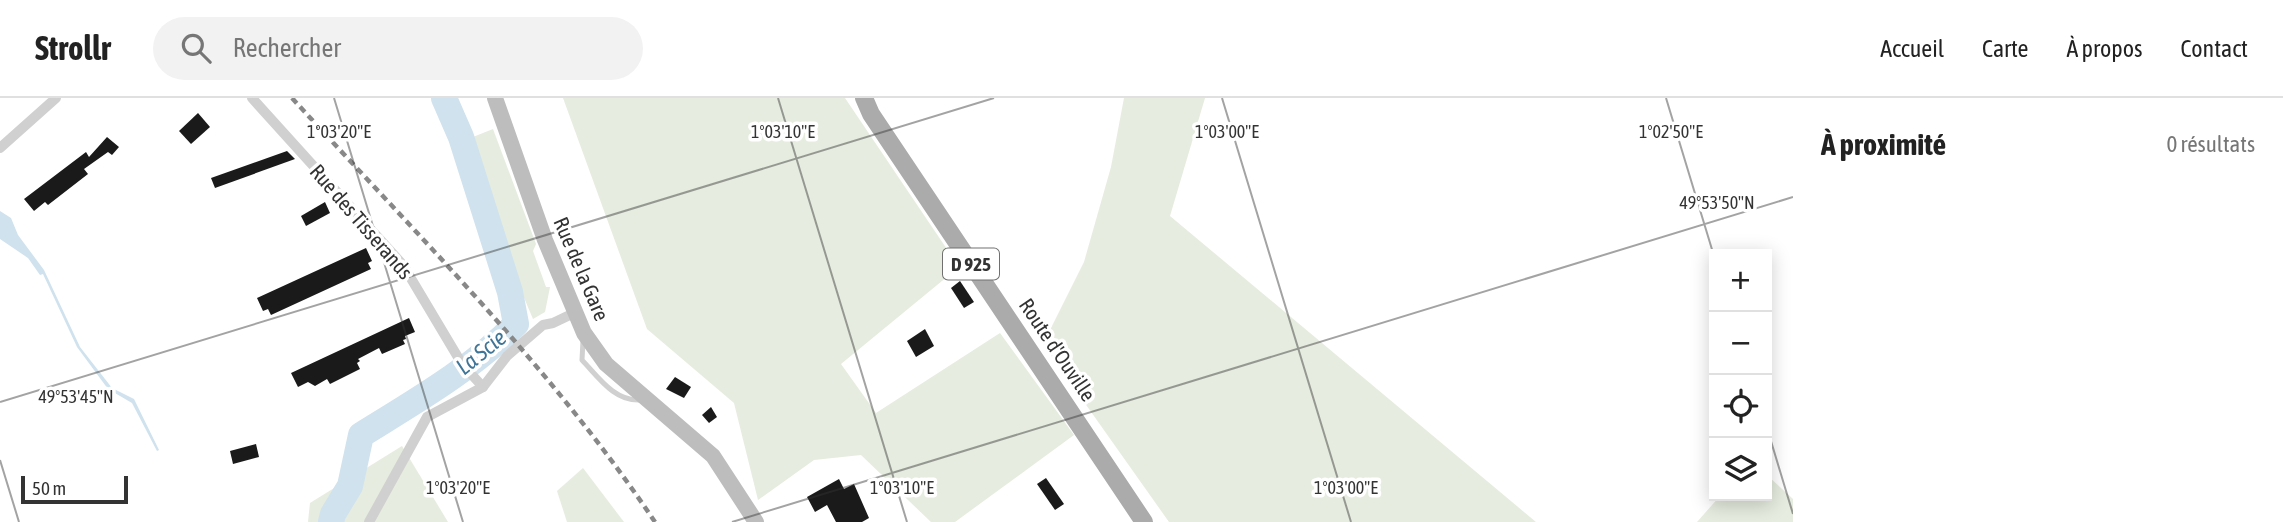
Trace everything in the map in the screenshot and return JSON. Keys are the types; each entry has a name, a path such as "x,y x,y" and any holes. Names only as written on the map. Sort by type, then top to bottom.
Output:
{"main road":[{"name":"Route d'Ouville","path":"864,98 930,205 1144,522"}],"street":[{"path":"0,148 56,98"},
{"name":"Rue des Tisserands","path":"252,98 403,265 462,364 480,384"},
{"name":"Rue de la Gare","path":"495,98 545,240 584,333 606,364 713,456 756,522"},
{"path":"369,522 428,417 480,384 543,325 574,313"}],"shaded area":[{"path":"563,98 845,98 959,267 841,364 876,413 1000,333 1074,435 955,522 931,522 861,455 814,460 758,500 734,403 647,329"},
{"path":"1124,98 1205,98 1170,216 1536,522 1169,522 1043,344 1084,262 1111,167"},
{"path":"493,129 536,244 533,251 546,287 550,287 545,312 533,319 487,210 468,139"},
{"path":"402,446 448,522 308,522 310,503"},
{"path":"583,468 624,522 567,522 557,491"},
{"path":"1772,480 1793,499 1793,522 1697,522 1716,501 1772,501"}],"water":[{"path":"0,211 11,218 18,235 44,270 80,347 112,388 134,399 159,450 157,451 132,403 108,389 77,347 43,274 40,275 28,258 0,239"}],"building":[{"path":"198,113 210,127 191,144 179,131"},
{"path":"107,137 119,147 112,155 108,152 84,169 88,174 48,205 45,202 34,211 24,199 86,152 89,157"},
{"path":"287,151 295,159 215,188 211,178"},
{"path":"325,202 330,213 306,226 301,216"},
{"path":"366,248 372,261 368,263 371,269 271,315 268,309 263,311 257,298"},
{"path":"960,281 974,302 964,308 951,288"},
{"path":"409,318 415,332 405,336 405,344 382,354 379,348 358,359 360,369 330,384 327,379 315,386 308,382 298,387 291,373"},
{"path":"925,329 934,346 916,357 907,341"},
{"path":"675,377 691,387 684,398 666,389"},
{"path":"711,407 717,417 709,423 702,415"},
{"path":"256,444 259,457 233,464 230,451"},
{"path":"1046,478 1064,504 1055,510 1037,484"},
{"path":"839,479 844,489 854,484 869,518 862,522 836,522 827,505 815,512 807,497"}],"waterway":[{"name":"La Scie","path":"331,522 350,486 361,435 462,370 516,324 510,292 461,137 444,98"}],"railway":[{"path":"292,98 527,356 615,465 655,522"}]}
